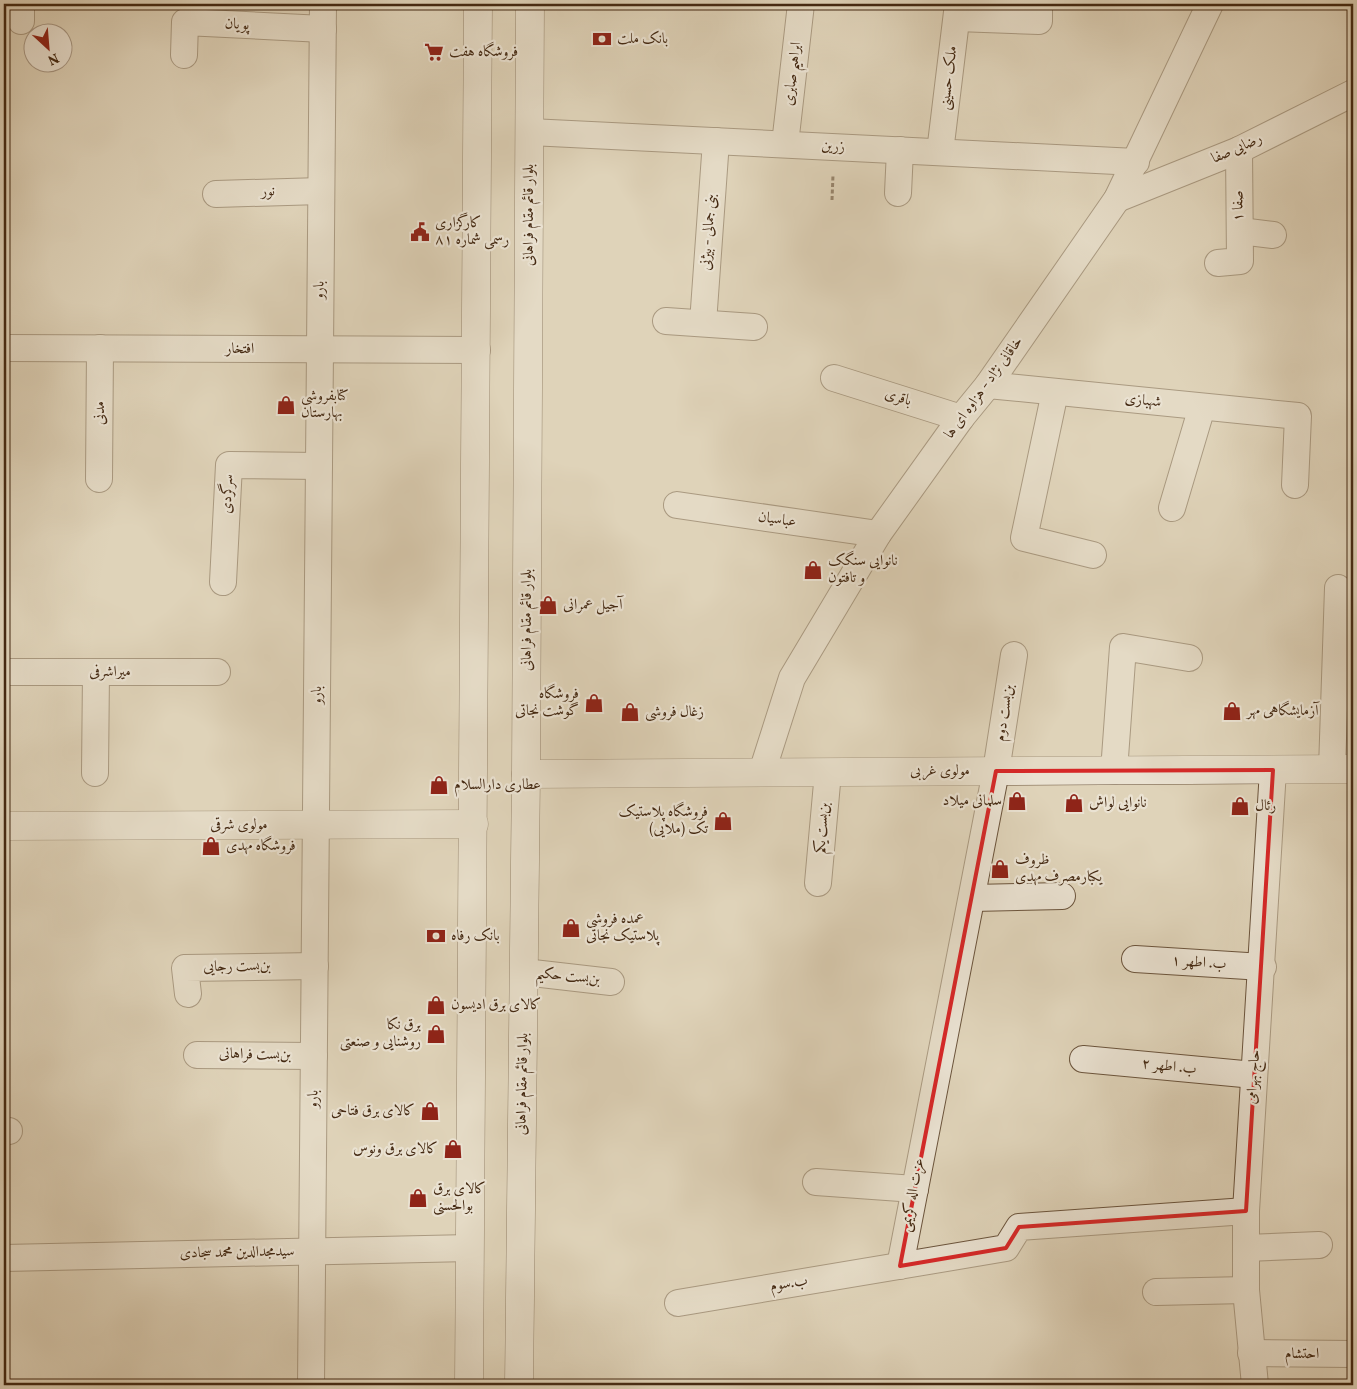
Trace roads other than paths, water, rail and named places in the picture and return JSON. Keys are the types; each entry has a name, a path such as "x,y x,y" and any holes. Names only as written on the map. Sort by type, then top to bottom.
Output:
{"main road":[{"path":"469,1385 478,4"},
{"name":"بلوار قائم مقام فراهانی","path":"519,1385 526,774 530,4"},
{"name":"مولوی غربی","path":"526,774 1343,769"},
{"name":"مولوی شرقی","path":"4,826 474,824"}],"street":[{"name":"ابراهیم صابری","path":"785,144 801,4"},
{"path":"958,11 1039,21 1039,4"},
{"name":"خاقانی نژاد - هزاوه ای ها","path":"762,772 792,678 878,534 961,418 988,386 1117,199 1210,4"},
{"name":"ملک حسینی","path":"940,152 958,11"},
{"name":"پویان","path":"184,55 185,22 323,16"},
{"name":"بارو","path":"311,1385 323,16"},
{"name":"رضایی صفا","path":"1117,199 1239,150 1353,93"},
{"name":"زرین","path":"530,132 1136,162"},
{"name":"بنی جمالی - بیژنی","path":"702,323 716,141"},
{"path":"898,193 900,150"},
{"name":"صفا ۱","path":"1229,262 1240,231 1239,150"},
{"name":"نور","path":"216,194 321,191"},
{"path":"1240,231 1273,234"},
{"path":"666,321 754,327"},
{"name":"افتخار","path":"4,348 477,350"},
{"name":"مدنی","path":"99,479 100,348"},
{"name":"باقری","path":"834,378 961,418"},
{"name":"شهبازی","path":"988,386 1298,416 1295,485"},
{"path":"1055,392 1024,538 1093,555"},
{"path":"1172,508 1202,407"},
{"name":"سرگردی","path":"223,582 229,465 319,466"},
{"name":"عباسیان","path":"676,505 878,534"},
{"path":"1338,588 1343,769"},
{"path":"1114,770 1123,648 1189,658"},
{"name":"بن‌بست دوم","path":"996,771 1014,656"},
{"name":"میراشرفی","path":"4,672 216,672"},
{"path":"95,773 96,672"},
{"name":"حاج بهرامی","path":"1254,1385 1246,1290 1246,1211 1273,770"},
{"name":"عزت اله کریمی","path":"900,1266 996,771"},
{"name":"بن‌بست یکم","path":"818,883 828,772"},
{"path":"972,898 1062,896"},
{"name":"ب. اطهر ۱","path":"1135,958 1262,967"},
{"name":"بن‌بست رجایی","path":"188,994 185,968 315,966"},
{"name":"بن‌بست حکیم","path":"524,972 611,982"},
{"name":"بن‌بست فراهانی","path":"197,1054 314,1056"},
{"name":"ب. اطهر ۲","path":"1083,1058 1254,1075"},
{"path":"816,1182 915,1189"},
{"path":"900,1266 1006,1248 1018,1226 1246,1211"},
{"path":"1246,1248 1319,1245"},
{"name":"سیدمجدالدین محمد سجادی","path":"4,1258 470,1248"},
{"name":"ب.سوم","path":"678,1303 900,1266"},
{"path":"1156,1292 1246,1290"},
{"name":"احتشام","path":"1252,1354 1353,1354"}],"place":[{"name":"بانک ملت","path":"602,39"},
{"name":"فروشگاه هفت","path":"434,52"},
{"name":"کارگزاری رسمی شماره ۸۱","path":"420,232"},
{"name":"کتابفروشی بهارستان","path":"286,405"},
{"name":"نانوایی سنگک و تافتون","path":"813,570"},
{"name":"آجیل عمرانی","path":"548,605"},
{"name":"فروشگاه گوشت نجاتی","path":"594,703"},
{"name":"آزمایشگاهی مهر","path":"1232,711"},
{"name":"زغال فروشی","path":"630,712"},
{"name":"عطاری دارالسلام","path":"439,785"},
{"name":"سلمانی میلاد","path":"1017,801"},
{"name":"نانوایی لواش","path":"1074,803"},
{"name":"رئال","path":"1240,806"},
{"name":"فروشگاه پلاستیک تک (ملایی)","path":"723,821"},
{"name":"فروشگاه مهدی","path":"211,846"},
{"name":"ظروف یکبارمصرف مهدی","path":"1000,869"},
{"name":"عمده فروشی پلاستیک نجاتی","path":"571,928"},
{"name":"بانک رفاه","path":"436,936"},
{"name":"کالای برق ادیسون","path":"436,1005"},
{"name":"برق نکا روشنایی و صنعتی","path":"436,1034"},
{"name":"کالای برق فتاحی","path":"430,1111"},
{"name":"کالای برق ونوس","path":"453,1149"},
{"name":"کالای برق بوالحسنی","path":"418,1198"}]}
